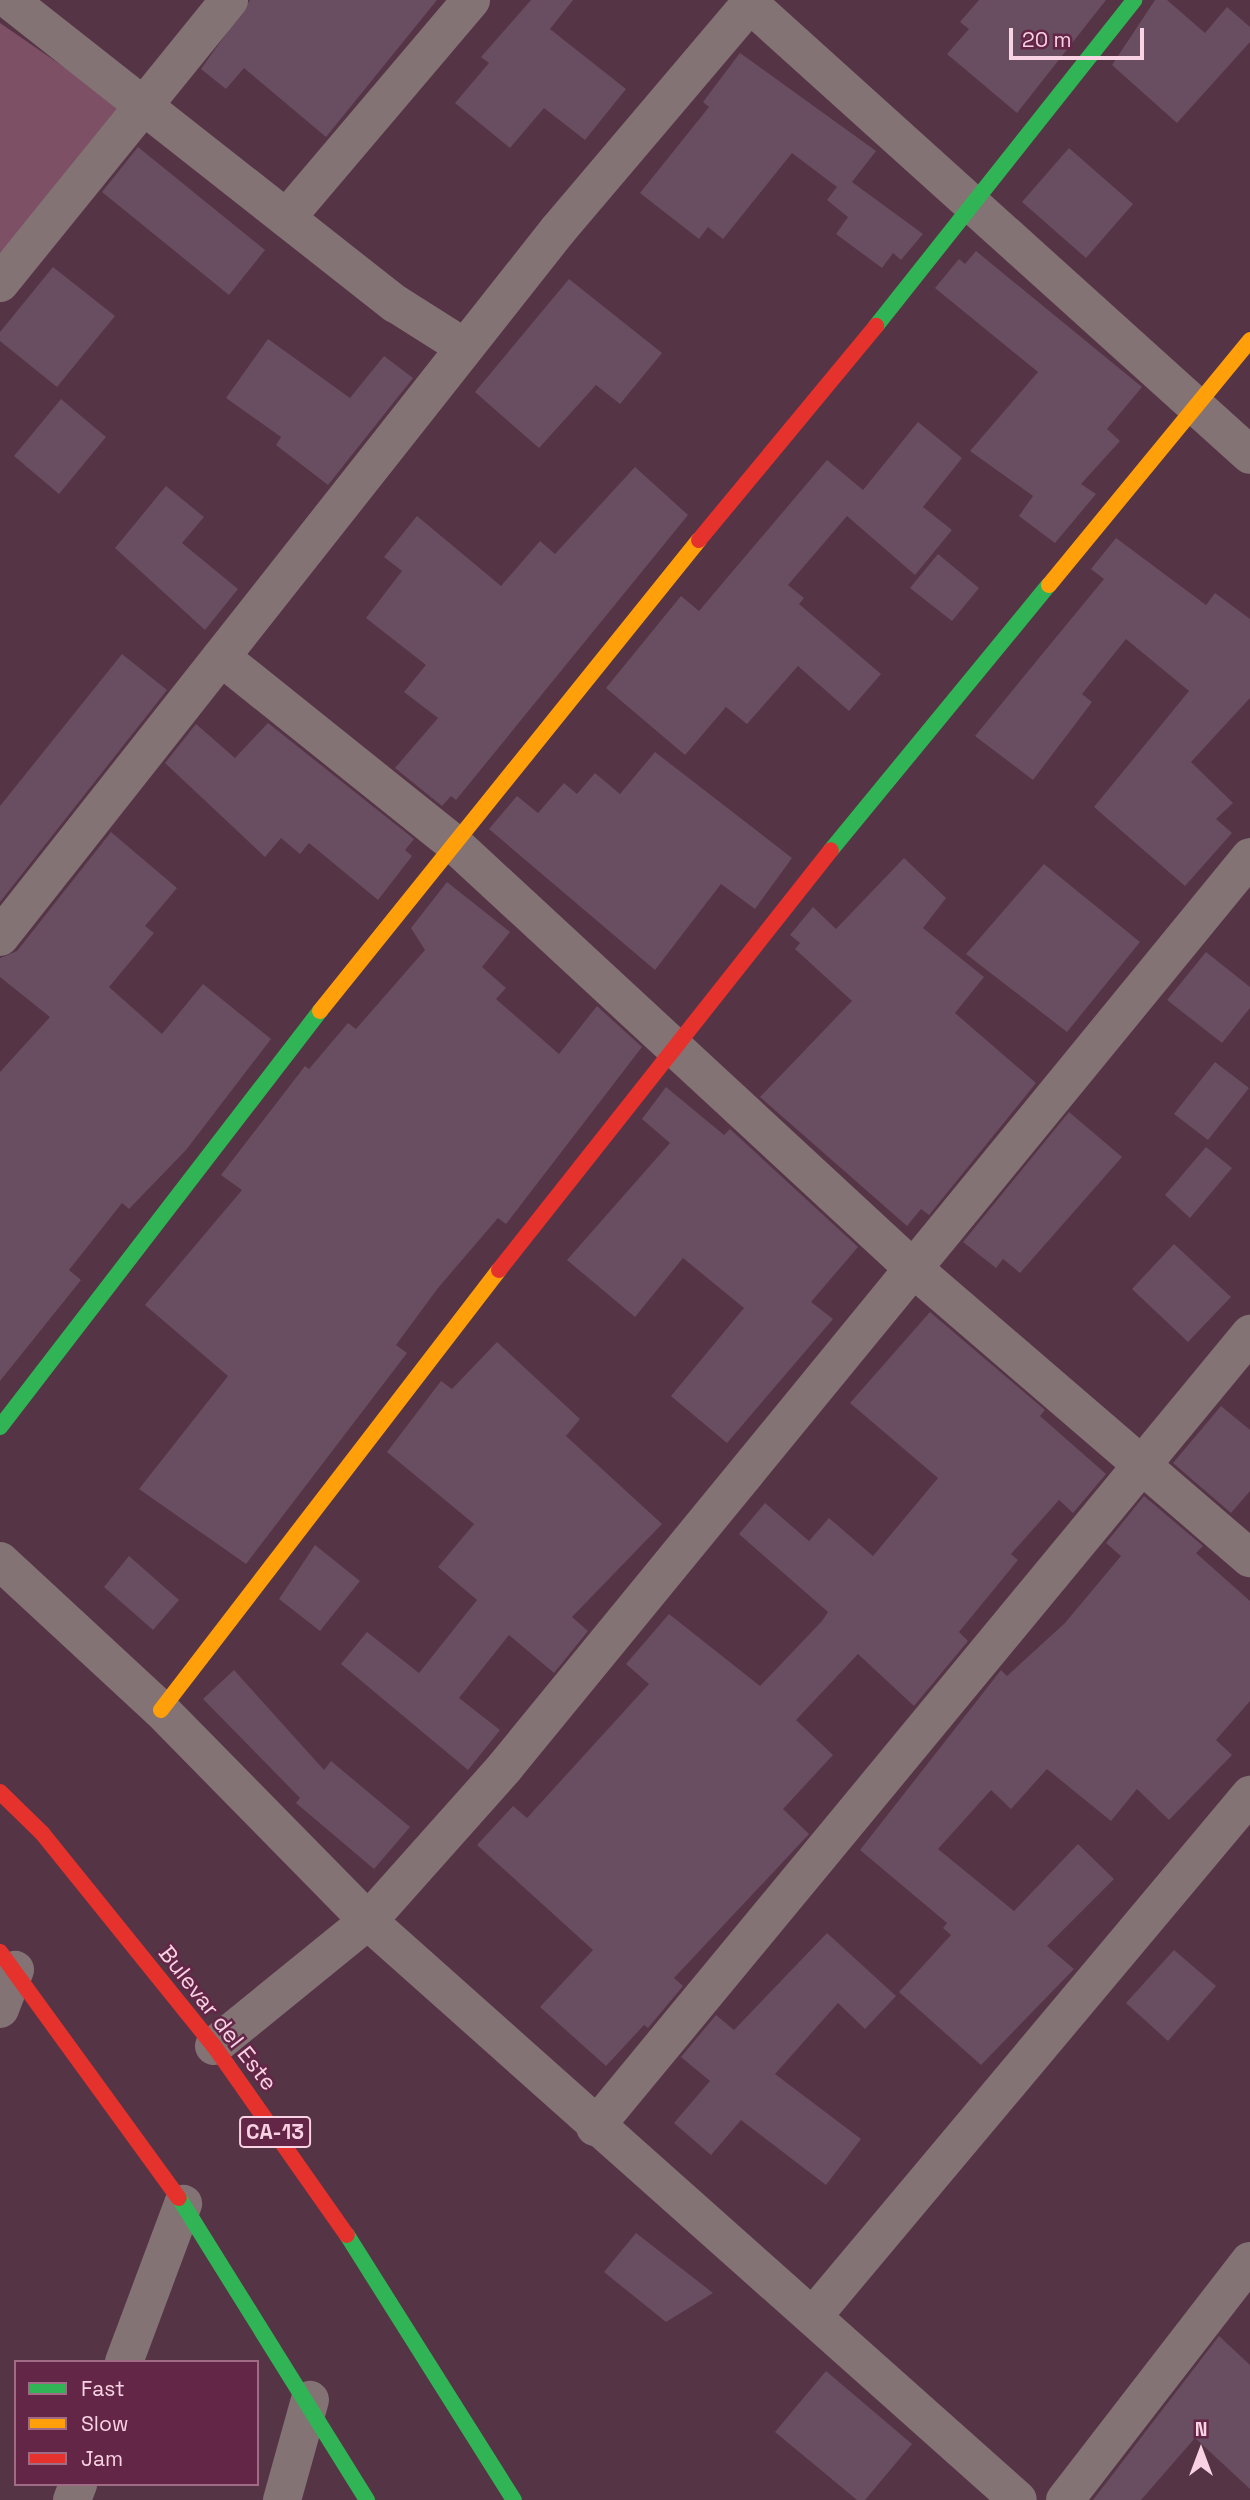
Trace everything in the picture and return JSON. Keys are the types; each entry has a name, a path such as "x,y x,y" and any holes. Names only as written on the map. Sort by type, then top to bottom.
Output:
{"main road":[{"path":"0,1427 451,841 971,210 1134,0"},
{"path":"161,1710 668,1048 1250,340"},
{"name":"Bulevar del Este","path":"0,1792 42,1833 214,2046 383,2285 514,2500"},
{"path":"8,1961 183,2204 310,2400 366,2500"}],"street":[{"path":"9,0 147,105 397,304 464,347"},
{"path":"0,283 147,105 229,0"},
{"path":"288,216 471,0"},
{"path":"0,937 464,347 752,2 971,210 1250,455"},
{"path":"221,657 451,841 668,1048 915,1270 1146,1463 1250,1558"},
{"path":"214,2046 368,1921 505,1767 915,1270 1250,857"},
{"path":"596,2127 1250,1334"},
{"path":"0,1561 161,1710 368,1921 596,2127 814,2315 1018,2500"},
{"path":"814,2315 1250,1795"},
{"path":"0,2009 8,1961"},
{"path":"125,2360 183,2204"},
{"path":"1065,2500 1250,2261"},
{"path":"282,2500 310,2400"}],"shaded area":[{"path":"0,23 122,107 0,253"}],"building":[{"path":"250,0 437,0 326,137 244,68 226,89 201,69"},
{"path":"531,0 573,0 550,29 626,89 585,140 544,108 510,148 455,103 489,63 481,57"},
{"path":"979,0 1106,0 1017,113 947,54 969,29 960,22"},
{"path":"1155,0 1167,0 1205,33 1227,7 1250,27 1250,42 1177,123 1112,65"},
{"path":"740,53 876,151 852,182 923,234 901,260 893,253 882,268 836,234 848,217 827,200 837,187 792,153 723,239 708,227 699,239 640,193 709,107 703,102"},
{"path":"138,147 265,250 229,295 102,192"},
{"path":"1069,148 1133,204 1086,258 1022,202"},
{"path":"976,251 1142,387 1107,429 1120,441 1081,484 1096,494 1055,543 1019,516 1033,496 970,451 1038,372 935,288 959,259 965,264"},
{"path":"53,267 115,316 57,387 0,341 0,332"},
{"path":"569,279 662,353 620,404 596,385 539,448 475,392"},
{"path":"268,339 350,398 384,356 413,378 328,485 276,445 281,437 226,398"},
{"path":"61,399 106,437 59,494 14,456"},
{"path":"918,422 962,458 923,507 952,530 915,575 847,516 788,585 804,598 799,604 881,674 849,711 798,666 747,724 726,707 685,755 606,688 681,596 699,611 827,460 863,490"},
{"path":"635,467 688,515 456,800 451,796 442,806 395,768 438,718 404,692 426,665 366,618 402,571 384,557 417,516 501,586 540,541 555,554"},
{"path":"166,486 204,517 182,543 238,589 205,630 115,548"},
{"path":"1116,538 1206,605 1215,593 1250,619 1250,698 1191,762 1233,803 1216,819 1232,833 1185,886 1094,807 1189,691 1126,639 1082,694 1092,702 1033,780 975,736 1104,579 1091,569"},
{"path":"938,554 979,588 952,621 910,588"},
{"path":"122,654 167,690 0,902 0,806"},
{"path":"268,723 414,839 405,850 412,856 378,900 309,843 300,854 281,838 265,857 165,763 196,724 235,758"},
{"path":"655,752 792,858 755,909 721,884 655,970 489,829 517,796 538,813 564,783 577,794 595,773 620,794"},
{"path":"111,832 177,888 145,926 154,933 109,987 162,1034 203,984 271,1039 186,1150 129,1209 122,1203 69,1270 81,1280 0,1381 0,1072 50,1017 0,977 0,958 17,951"},
{"path":"904,858 946,898 923,928 984,977 955,1013 1036,1083 929,1215 921,1209 907,1226 760,1097 852,1001 795,949 800,943 790,935 813,907 836,929"},
{"path":"1044,864 1140,942 1067,1032 966,954"},
{"path":"447,882 510,932 482,967 506,988 496,999 559,1054 597,1006 642,1047 506,1224 498,1218 438,1288 396,1345 407,1353 246,1564 139,1489 228,1376 145,1305 242,1190 221,1175 305,1066 309,1069 348,1023 356,1029 425,950 411,928"},
{"path":"1206,952 1250,987 1250,1008 1222,1043 1167,1000"},
{"path":"1215,1062 1249,1088 1208,1140 1174,1114"},
{"path":"666,1087 724,1135 730,1129 858,1247 811,1302 833,1319 727,1443 671,1396 744,1308 683,1258 635,1317 567,1260 670,1143 642,1119"},
{"path":"1069,1112 1122,1157 1020,1273 1003,1259 996,1268 963,1242"},
{"path":"1206,1147 1232,1168 1190,1218 1165,1195"},
{"path":"1174,1244 1231,1297 1188,1342 1132,1289"},
{"path":"930,1312 1045,1410 1040,1416 1106,1474 1073,1513 1059,1500 1011,1554 1018,1560 959,1632 968,1641 914,1706 858,1654 796,1720 833,1755 783,1809 809,1834 674,1978 683,1986 648,2028 644,2025 606,2066 540,2007 593,1950 477,1845 513,1806 527,1818 649,1684 626,1664 669,1614 760,1686 822,1621 828,1612 739,1534 765,1503 809,1541 829,1518 873,1556 938,1478 850,1403"},
{"path":"497,1342 580,1419 566,1436 662,1524 572,1617 588,1631 554,1673 509,1635 459,1698 500,1730 468,1770 341,1664 367,1632 419,1673 477,1600 438,1567 474,1524 387,1452 441,1381 452,1389"},
{"path":"1221,1406 1250,1430 1250,1491 1231,1513 1173,1463"},
{"path":"1144,1496 1203,1546 1196,1553 1250,1601 1250,1701 1216,1740 1232,1755 1169,1820 1137,1789 1111,1821 1047,1769 1011,1809 991,1790 938,1849 1014,1911 1078,1844 1114,1879 1047,1946 1074,1969 981,2065 899,1992 951,1935 943,1928 947,1923 860,1850 1001,1670 1007,1676 1065,1623 1121,1556 1106,1543"},
{"path":"315,1545 360,1581 320,1631 279,1599"},
{"path":"129,1556 179,1600 153,1630 104,1587"},
{"path":"234,1670 324,1770 331,1761 410,1827 374,1869 296,1803 300,1798 203,1699"},
{"path":"827,1933 896,1996 865,2029 838,2003 775,2074 861,2139 826,2185 741,2120 711,2155 674,2123 710,2081 681,2057 716,2015 734,2030"},
{"path":"1174,1950 1216,1986 1168,2041 1126,2003"},
{"path":"636,2233 713,2293 666,2322 604,2272"},
{"path":"1219,2336 1250,2365 1250,2489 1195,2438 1141,2500 1093,2500"},
{"path":"826,2371 912,2444 865,2500 857,2500 775,2432"}],"traffic: fast":[{"path":"876,326 1134,0"},
{"path":"831,850 1049,585"},
{"path":"0,1427 320,1011"},
{"path":"179,2198 367,2500"},
{"path":"347,2235 514,2500"}],"traffic: slow":[{"path":"1049,585 1250,340"},
{"path":"320,1011 699,540"},
{"path":"161,1710 499,1270"}],"traffic: jam":[{"path":"699,540 876,326"},
{"path":"499,1270 831,850"},
{"path":"0,1792 42,1833 214,2046 347,2235"},
{"path":"0,1952 179,2198"}]}
